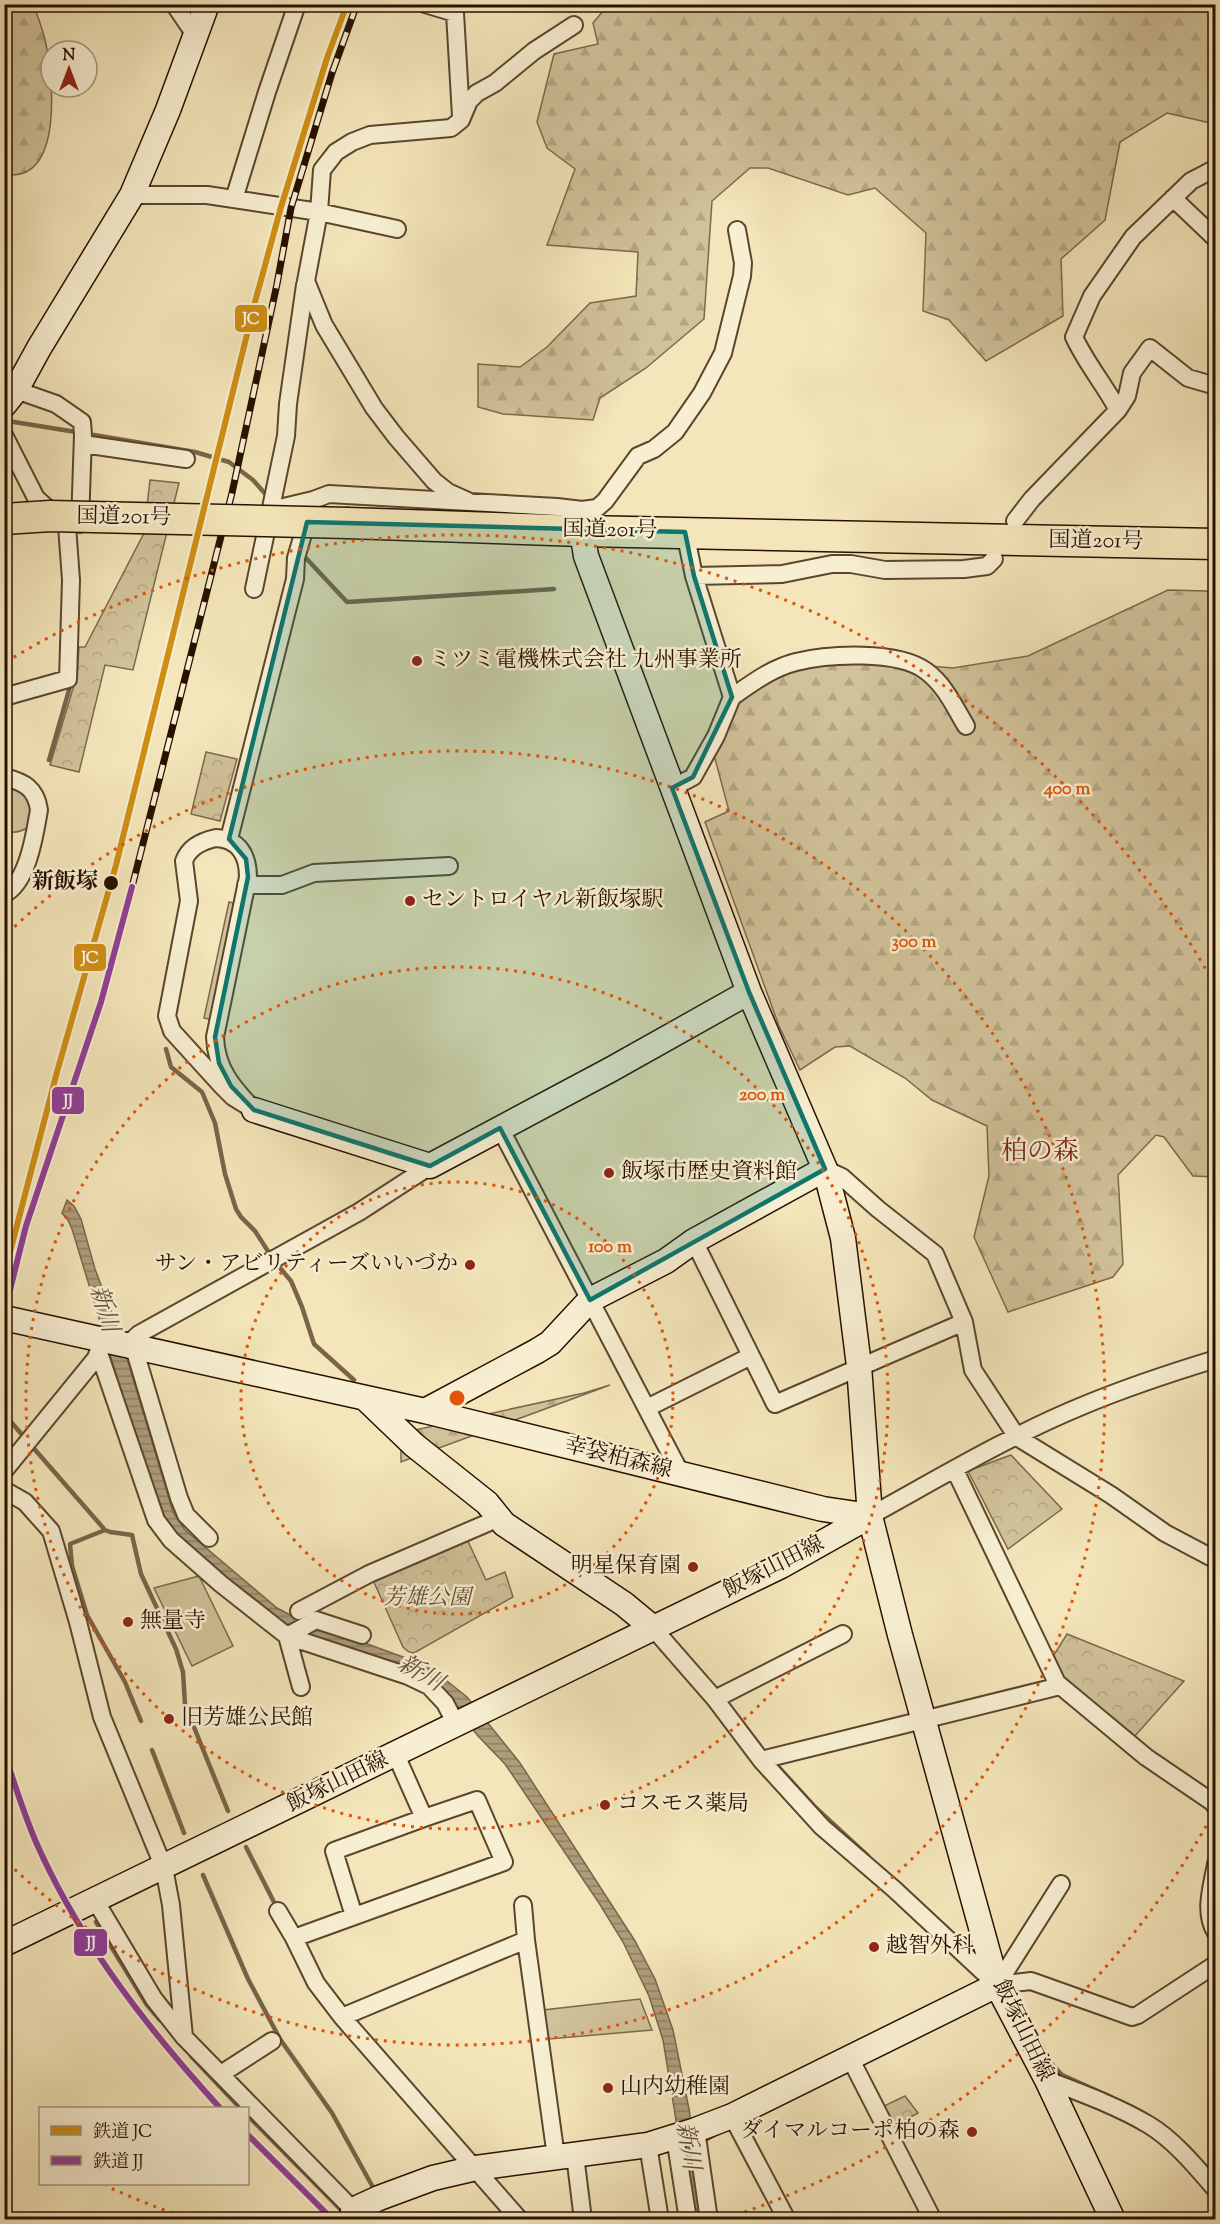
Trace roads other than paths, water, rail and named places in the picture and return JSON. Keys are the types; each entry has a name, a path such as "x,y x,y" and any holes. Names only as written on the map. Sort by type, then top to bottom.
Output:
{"highway":[{"name":"国道201号","path":"4,519 51,516 348,523 582,520 686,532 1215,544"}],"street":[{"path":"174,4 191,29 197,32"},
{"path":"67,526 80,525 82,422 56,404 10,397 132,195 168,110 207,4"},
{"path":"234,199 297,4"},
{"path":"426,4 456,9 461,120"},
{"path":"254,589 286,436 288,404 306,281 319,212 322,170 336,152 352,142 379,134 451,128 461,120 469,101 477,93 574,25"},
{"path":"1118,410 1106,387 1084,358 1074,336 1092,296 1133,237 1191,181 1215,168"},
{"path":"132,195 207,195 319,212 397,229"},
{"path":"1173,198 1215,239"},
{"path":"271,510 329,494 468,501 582,520 605,501 638,456 654,449 675,432 702,393 723,353 742,276 743,263 737,230"},
{"path":"306,281 324,325 374,408 434,481 448,492 468,501"},
{"path":"1015,521 1032,499 1118,410 1127,396 1132,373 1150,348 1188,378 1215,386"},
{"path":"4,435 36,498 67,526 71,580 68,679 4,697"},
{"path":"83,444 186,459"},
{"path":"229,839 296,579 296,558 313,500"},
{"path":"582,520 584,549 672,788 749,992 825,1169 843,1238 859,1366 870,1515 1017,1437 1080,1407 1152,1379 1215,1359"},
{"path":"686,532 694,576 732,697"},
{"path":"694,576 782,574 832,564 851,564 885,570 964,569 987,566 994,560"},
{"path":"672,788 693,777 716,736 732,697 768,673 796,662 831,657 901,660 925,670 944,687 966,726"},
{"path":"4,777 24,783 30,788 38,802 39,810 24,874 14,887 4,894"},
{"path":"254,1110 225,1077 219,1063 215,1037 248,867 241,850 229,839 205,840 190,850 184,861 189,901 167,1016 172,1030 227,1091 254,1110 430,1166"},
{"path":"246,885 282,885 314,873 448,866"},
{"path":"4,1471 112,1346 139,1334 359,1212 430,1166 749,992"},
{"path":"185,1045 201,1045 215,1037"},
{"path":"500,1128 681,1474"},
{"path":"425,1411 537,1351 550,1342 590,1300 666,1261 694,1241 825,1169"},
{"path":"825,1169 842,1177 935,1254 964,1322 973,1370 1017,1437 1111,1495 1165,1533 1215,1560"},
{"path":"694,1241 775,1404 964,1322"},
{"name":"幸袋柏森線","path":"4,1318 112,1346 425,1411 823,1509 870,1515"},
{"path":"112,1346 186,1515 209,1538"},
{"path":"112,1346 156,1520 162,1530 221,1584 291,1634 408,1676 429,1686 445,1703 467,1719"},
{"path":"647,1408 752,1356"},
{"path":"366,1399 414,1445 487,1503 504,1524 624,1604 653,1628 720,1696 822,1827 894,1889 997,1985"},
{"path":"955,1470 1029,1628 1060,1686 1146,1757 1212,1802 1215,1807"},
{"path":"4,1490 25,1502 51,1531 78,1622 102,1717 164,1868 171,1905 184,2037"},
{"name":"飯塚山田線","path":"4,1944 782,1566 870,1515 997,1985 1047,2080 1113,2220"},
{"path":"299,1611 369,1574 499,1518"},
{"path":"291,1634 316,1620 362,1635"},
{"path":"291,1634 301,1687"},
{"path":"720,1696 843,1634"},
{"path":"768,1758 1060,1686"},
{"path":"396,1755 424,1818"},
{"path":"294,1938 504,1862 477,1800 334,1851 354,1916"},
{"path":"1215,1864 1209,1902 1210,1924 1215,1933"},
{"path":"997,1985 1061,1884"},
{"path":"95,1900 154,1999 184,2037 358,2215 379,2198 433,2178 476,2168 648,2145 686,2134 732,2116 849,2056 997,1985 1031,1981 1132,2017 1215,1964"},
{"path":"523,1905 526,1940 566,2156 583,2220"},
{"path":"278,1911 316,1983 342,2016 520,2220"},
{"path":"342,2016 526,1940"},
{"path":"221,2074 272,2041"},
{"path":"849,2056 933,2220"},
{"path":"1047,2080 1106,2104 1151,2126 1189,2160 1215,2190"},
{"path":"732,2116 787,2220"},
{"path":"686,2134 688,2220"},
{"path":"686,2134 709,2220"},
{"path":"648,2145 660,2220"}],"water":[{"name":"新川","path":"67,1200 74,1206 81,1219 95,1269 120,1335 173,1512 185,1530 277,1608 296,1618 414,1661 433,1670 467,1697 520,1763 635,1941 655,1979 673,2030 689,2109 704,2219 692,2219 663,2040 649,1996 623,1942 599,1903 505,1764 478,1736 451,1701 279,1623 166,1529 152,1493 72,1229 62,1213"}],"waterway":[{"path":"8,421 76,432"},
{"path":"94,435 195,452 229,462 253,480 268,497"},
{"path":"304,556 347,602 554,589"},
{"path":"49,760 71,683"},
{"path":"166,1049 171,1067 202,1092 215,1123 225,1174 236,1209 255,1231 271,1256"},
{"path":"276,1263 291,1281 314,1344 354,1380"},
{"path":"4,1414 25,1438"},
{"path":"30,1444 105,1530 132,1535 141,1574 176,1649 183,1672 185,1705 228,1811"},
{"path":"105,1530 70,1544 72,1566 87,1615 125,1682 141,1721"},
{"path":"152,1750 184,1833"},
{"path":"774,1762 816,1808 868,1856"},
{"path":"246,1847 277,1908"},
{"path":"203,1875 248,1979 280,2039 332,2113 375,2191"},
{"path":"96,1922 147,2005 160,2020"},
{"path":"191,2056 239,2107"},
{"path":"1049,2061 1062,2075 1111,2097"},
{"path":"249,2117 345,2214"},
{"name":"新川","path":"705,2140 718,2133"}],"railway":[{"path":"132,887 232,493 291,208 332,73 357,4"}],"rail line":[{"name":"JC","path":"4,1275 57,1072 116,865 255,302 281,207 327,58 347,4"},
{"name":"JJ","path":"4,1314 26,1226 101,1002 132,887"},
{"name":"JJ","path":"4,1752 35,1839 57,1886 77,1921 143,2018 219,2107"},
{"name":"JJ","path":"249,2136 333,2220"}],"place":[{"name":"ミツミ電機株式会社 九州事業所","path":"417,661"},
{"name":"新飯塚","path":"111,883"},
{"name":"セントロイヤル新飯塚駅","path":"410,901"},
{"name":"飯塚市歴史資料館","path":"609,1173"},
{"name":"サン・アビリティーズいいづか","path":"470,1265"},
{"name":"明星保育園","path":"693,1567"},
{"name":"無量寺","path":"128,1622"},
{"name":"旧芳雄公民館","path":"169,1719"},
{"name":"コスモス薬局","path":"605,1805"},
{"name":"越智外科","path":"874,1947"},
{"name":"山内幼稚園","path":"608,2088"},
{"name":"ダイマルコーポ柏の森","path":"972,2132"}],"district":[{"name":"柏の森","path":"1040,1152"}],"park label":[{"name":"芳雄公園","path":"427,1599"}]}
